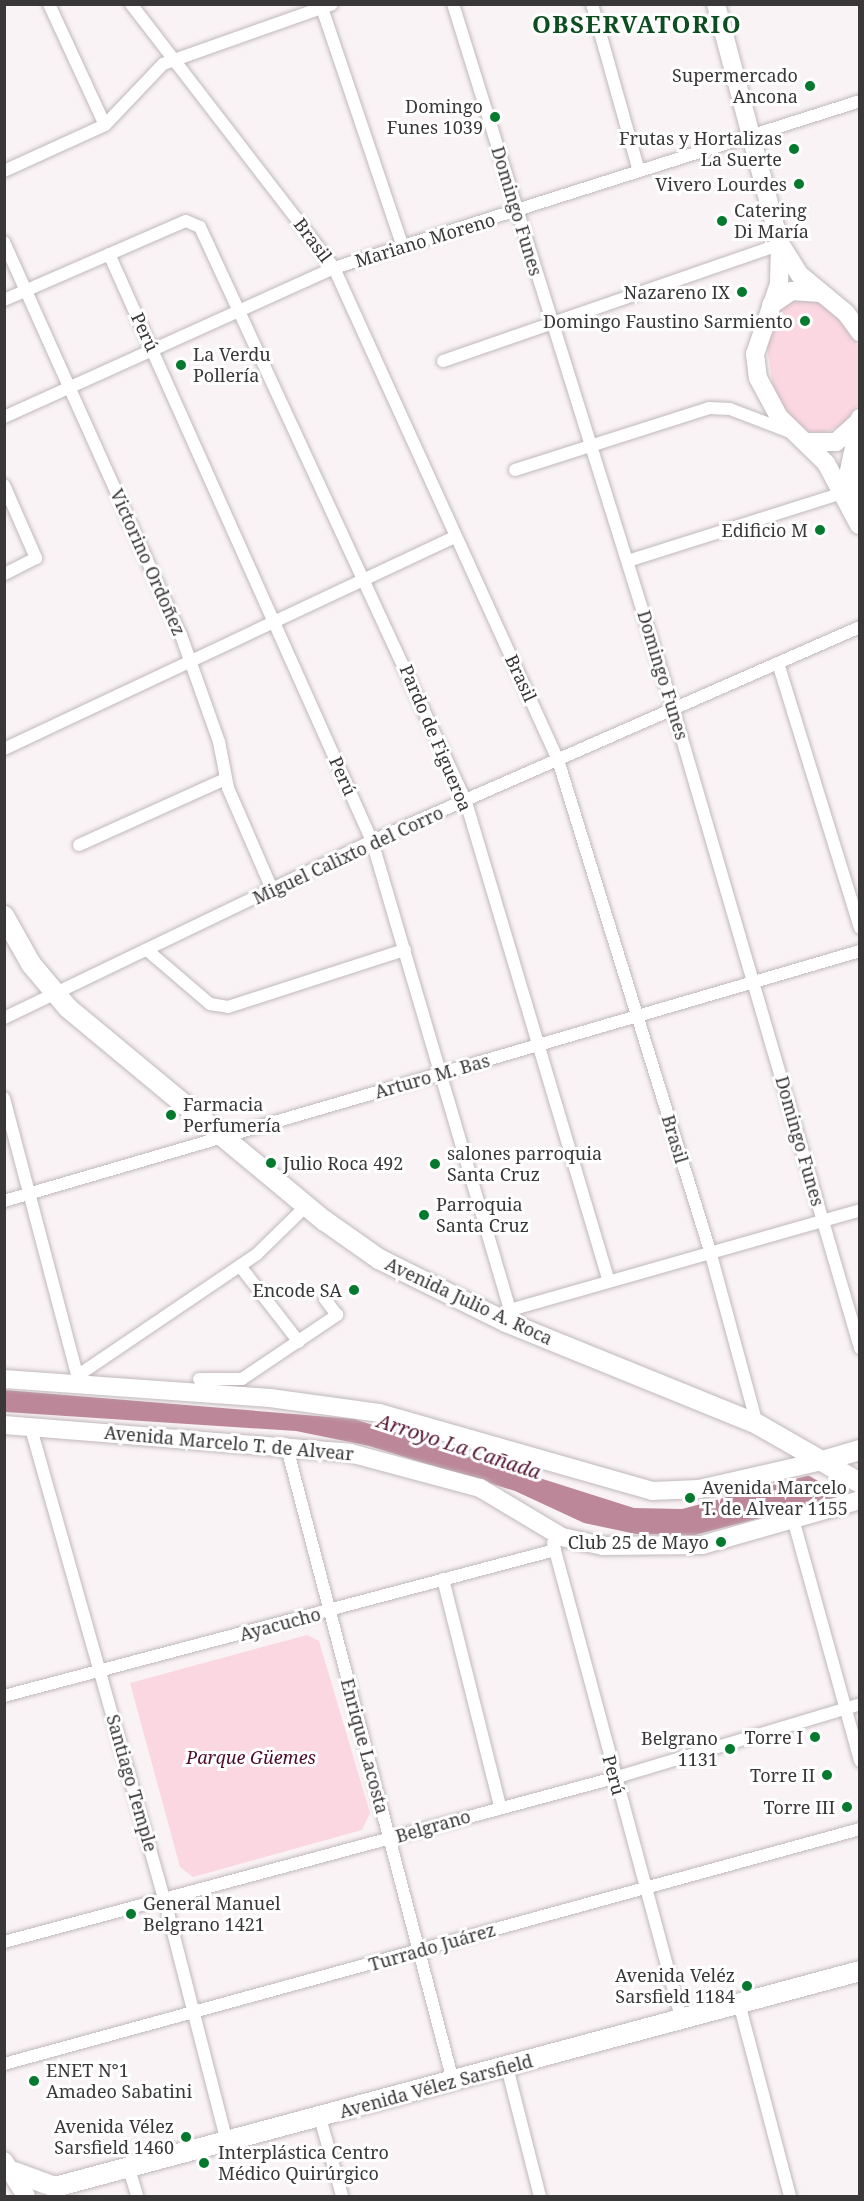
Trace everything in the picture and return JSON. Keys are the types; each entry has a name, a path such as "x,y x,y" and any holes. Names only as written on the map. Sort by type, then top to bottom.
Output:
{"main road":[{"path":"716,4 780,243 781,270 771,305 759,330 758,378 779,417 802,438 843,493 859,527"},
{"path":"780,243 792,265 860,332"},
{"path":"771,305 792,291 820,293"},
{"path":"802,438 836,442 859,420"},
{"path":"859,420 849,471 859,527"},
{"name":"Avenida Julio A. Roca","path":"4,916 53,993 306,1206 379,1259 757,1424 860,1484"},
{"path":"4,1379 80,1380 270,1398 379,1413 652,1491 699,1489 860,1450"},
{"name":"Avenida Marcelo T. de Alvear","path":"4,1425 286,1444 369,1456 465,1483 549,1530 603,1546 690,1546 860,1500"},
{"name":"Avenida Vélez Sarsfield","path":"9,2166 54,2187 320,2118 860,1971"},
{"path":"9,2166 26,2196"}],"street":[{"path":"49,4 105,125"},
{"name":"Brasil","path":"131,4 334,268 558,760 710,1251 757,1424"},
{"name":"Domingo Funes","path":"453,4 673,708 755,981 822,1222 860,1348"},
{"path":"592,4 639,171"},
{"path":"4,171 105,125 156,70 172,60 327,6 403,248"},
{"name":"Mariano Moreno","path":"4,417 334,268 403,248 860,101"},
{"name":"Pardo de Figueroa","path":"109,254 195,220 240,310 366,579 466,802 541,1046 609,1281"},
{"name":"Victorino Ordoñez","path":"4,242 190,661 219,742 225,779 272,889"},
{"path":"443,361 553,327 780,243"},
{"path":"4,300 109,254"},
{"name":"Perú","path":"109,254 372,841 441,1072 508,1316"},
{"path":"515,470 590,444 719,407 802,438"},
{"path":"4,485 36,558 4,574"},
{"path":"628,561 843,493"},
{"path":"4,749 455,537"},
{"name":"Miguel Calixto del Corro","path":"4,1018 372,841 466,802 673,708 860,627"},
{"path":"778,663 860,928"},
{"path":"79,845 225,779"},
{"path":"147,950 210,1004 228,1007 405,950"},
{"name":"Arturo M. Bas","path":"4,1201 860,951"},
{"path":"4,1098 80,1380 240,1266 306,1206"},
{"path":"508,1316 609,1281 860,1210"},
{"path":"240,1266 299,1342"},
{"path":"199,1379 242,1379 337,1315 325,1299"},
{"name":"Santiago Temple","path":"30,1425 164,1897 226,2143"},
{"name":"Enrique Lacosta","path":"286,1444 453,2081"},
{"path":"794,1519 860,1761"},
{"name":"Perú","path":"549,1530 644,1889 681,2018"},
{"name":"Ayacucho","path":"4,1696 555,1550"},
{"path":"443,1579 500,1806"},
{"name":"Belgrano","path":"4,1942 500,1806 614,1778 860,1704"},
{"name":"Turrado Juárez","path":"4,2064 193,2016 418,1950 860,1829"},
{"path":"739,2003 790,2196"},
{"path":"507,2067 540,2196"},
{"path":"320,2118 342,2196"},
{"path":"129,2169 138,2196"}],"green space":[{"path":"819,297 848,325 859,349 858,405 843,425 823,433 809,432 789,417 773,387 766,340 767,327 785,302"},
{"name":"Parque Güemes","path":"307,1635 319,1641 370,1813 362,1830 193,1877 180,1867 130,1683"}],"shaded area":[{"path":"5,1390 354,1419 634,1508 682,1509 859,1462 859,1492 695,1535 636,1534 584,1523 515,1491 369,1446 296,1431 5,1412"}],"pier":[{"path":"853,1460 859,1464 860,1495 848,1498 804,1473"}],"place":[{"name":"Supermercado Ancona","path":"810,86"},
{"name":"Domingo Funes 1039","path":"495,117"},
{"name":"Frutas y Hortalizas La Suerte","path":"794,149"},
{"name":"Vivero Lourdes","path":"799,184"},
{"name":"Catering Di María","path":"722,221"},
{"name":"Nazareno IX","path":"742,292"},
{"name":"Domingo Faustino Sarmiento","path":"805,321"},
{"name":"La Verdu Pollería","path":"181,365"},
{"name":"Edificio M","path":"820,530"},
{"name":"Farmacia Perfumería","path":"171,1115"},
{"name":"Julio Roca 492","path":"271,1163"},
{"name":"salones parroquia Santa Cruz","path":"435,1164"},
{"name":"Parroquia Santa Cruz","path":"424,1215"},
{"name":"Encode SA","path":"354,1290"},
{"name":"Avenida Marcelo T. de Alvear 1155","path":"690,1498"},
{"name":"Club 25 de Mayo","path":"721,1542"},
{"name":"Torre I","path":"815,1737"},
{"name":"Belgrano 1131","path":"730,1749"},
{"name":"Torre II","path":"827,1775"},
{"name":"Torre III","path":"847,1807"},
{"name":"General Manuel Belgrano 1421","path":"131,1914"},
{"name":"Avenida Veléz Sarsfield 1184","path":"747,1986"},
{"name":"ENET N°1 Amadeo Sabatini","path":"34,2081"},
{"name":"Avenida Vélez Sarsfield 1460","path":"186,2137"},
{"name":"Interplástica Centro Médico Quirúrgico","path":"204,2163"}],"district":[{"name":"OBSERVATORIO","path":"637,24"}],"water label":[{"name":"Arroyo La Cañada","path":"459,1446"}]}
